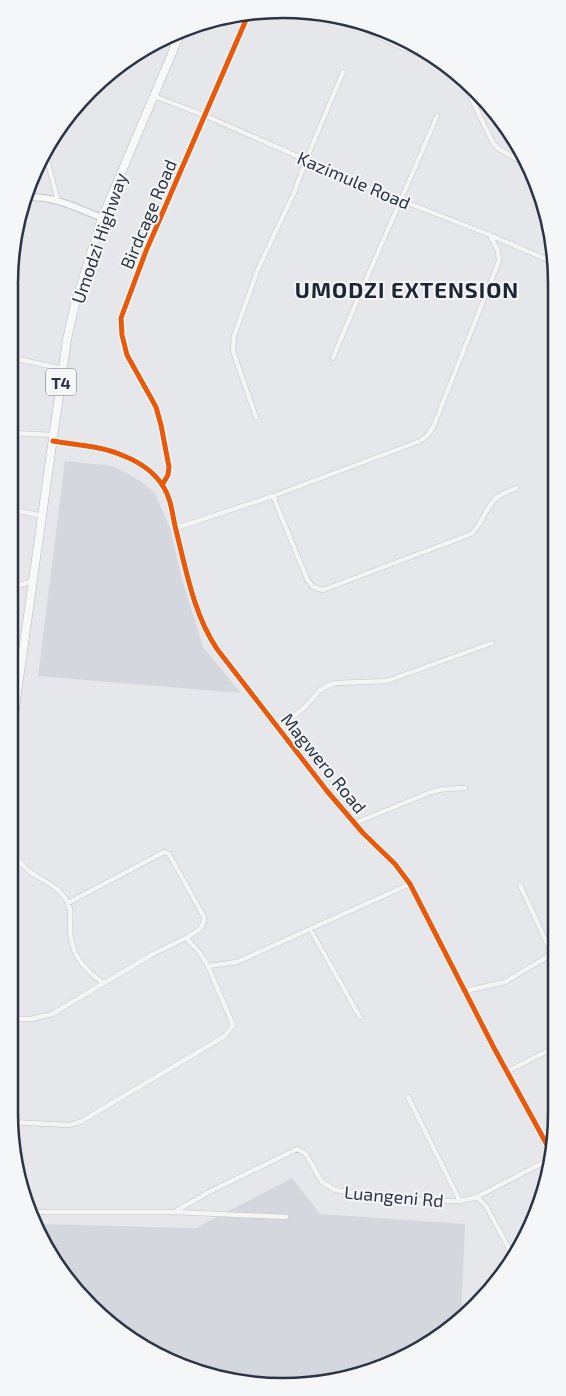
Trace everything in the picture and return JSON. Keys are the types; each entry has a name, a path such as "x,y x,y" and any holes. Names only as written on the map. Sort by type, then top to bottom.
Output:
{"highway":[{"name":"Umodzi Highway","path":"18,689 63,369 75,304 102,218 178,39"}],"street":[{"name":"Birdcage Road","path":"162,485 168,475 169,467 161,425 156,407 127,355 122,335 121,318 146,251 247,20"},
{"path":"376,35 416,53"},
{"path":"170,43 176,45"},
{"path":"256,417 233,350 234,336 258,269 294,193 306,160 344,72"},
{"path":"469,93 493,143 499,149 518,160"},
{"name":"Kazimule Road","path":"154,96 206,116 402,201 490,235 547,261"},
{"path":"333,358 437,116"},
{"path":"47,161 58,201"},
{"path":"32,198 43,197 58,201 102,218"},
{"path":"176,528 273,496 420,441 428,435 462,358 499,261 498,251 490,235"},
{"path":"18,360 63,369"},
{"path":"18,434 53,438"},
{"name":"Magwero Road","path":"53,438 103,449 124,456 146,467 162,485 171,502 176,528 206,633 279,729 355,823 395,864 410,884 506,1072 546,1144"},
{"path":"273,496 307,579 313,587 323,590 471,534 476,530 494,500 518,488"},
{"path":"18,511 43,516"},
{"path":"18,585 34,580"},
{"path":"279,729 306,706 319,691 327,686 336,683 387,681 492,643"},
{"path":"355,823 431,792 465,788"},
{"path":"18,1019 31,1019 52,1014 153,954 186,938 202,927 204,923 204,917 169,854 164,852 68,903"},
{"path":"18,860 33,874 49,882 68,903 71,912 70,927 74,951 85,969 103,983"},
{"path":"208,966 237,962 410,884"},
{"path":"520,885 548,945"},
{"path":"310,929 360,1017"},
{"path":"18,1122 69,1125 80,1122 225,1036 232,1025 208,966 200,952 186,938"},
{"path":"465,990 506,982 548,956"},
{"path":"506,1072 548,1051"},
{"path":"408,1097 460,1201"},
{"path":"541,1135 548,1132"},
{"name":"Luangeni Rd","path":"174,1212 209,1192 297,1149 305,1153 322,1182 335,1190 422,1201 460,1201 477,1197 543,1162"},
{"path":"477,1197 486,1206 510,1251"},
{"name":"Luangeni Rd","path":"37,1212 174,1212 286,1217"}],"shaded area":[{"path":"65,461 113,466 142,482 155,494 170,528 181,576 203,647 241,693 38,676"},
{"path":"292,1178 320,1214 465,1224 461,1310 445,1324 416,1343 385,1358 352,1369 300,1378 266,1378 231,1373 181,1358 150,1343 121,1324 95,1301 72,1275 53,1246 42,1224 196,1228"}],"cycle path":[{"path":"162,485 168,475 169,467 161,425 156,407 127,355 122,335 121,318 146,251 246,20"},
{"path":"53,441 98,448 124,456 146,468 163,486 170,502 192,592 209,636 217,649 327,791 363,833 395,864 410,884 494,1048 546,1144"}],"district":[{"name":"UMODZI EXTENSION","path":"407,289"}]}
